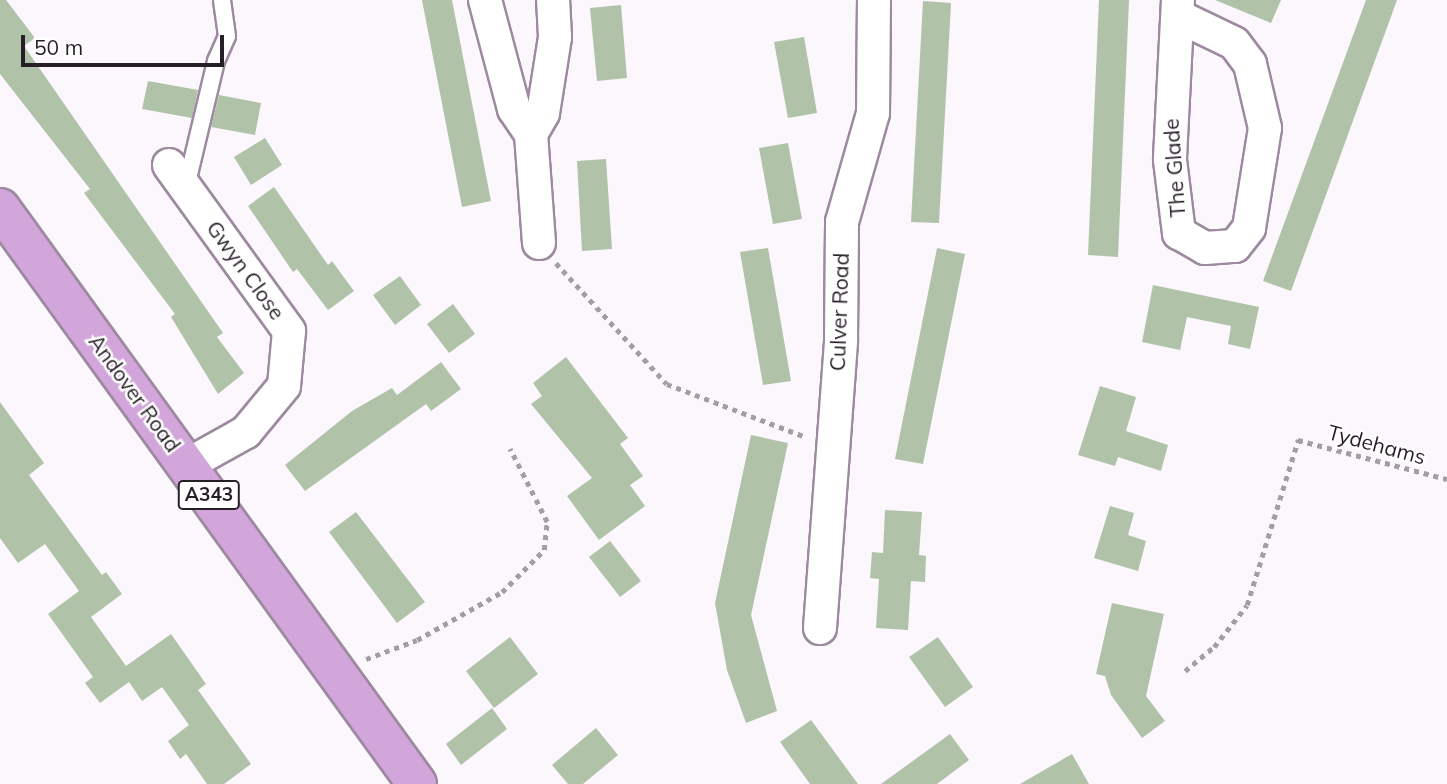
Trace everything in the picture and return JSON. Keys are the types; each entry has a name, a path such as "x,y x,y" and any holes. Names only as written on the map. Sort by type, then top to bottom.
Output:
{"main road":[{"name":"Andover Road","path":"0,208 417,784"}],"street":[{"path":"485,0 514,109 531,134 539,243"},
{"path":"531,134 543,113 555,37 554,0"},
{"name":"Culver Road","path":"820,628 829,548 830,446 841,341 842,222 873,113 874,0"},
{"name":"The Glade","path":"1178,8 1234,43 1250,64 1265,128 1249,228 1235,246 1205,248 1179,233 1170,160 1178,8"},
{"name":"Gwyn Close","path":"177,176 289,331 284,386 246,432 187,465"}],"lane":[{"path":"177,176 227,36 222,0"}],"path":[{"path":"539,243 667,384 830,446"},
{"name":"Tydehams","path":"1185,671 1214,647 1247,605 1298,440 1447,479"},
{"path":"337,674 417,640 502,592 544,550 547,522 509,449"}],"building":[{"path":"0,0 6,0 35,38 24,46 223,333 217,337 244,373 218,394 171,317 175,314 84,193 90,189 0,74"},
{"path":"422,0 452,0 491,201 462,207"},
{"path":"1099,0 1129,0 1118,257 1088,255"},
{"path":"1215,0 1281,0 1271,23"},
{"path":"1366,0 1397,0 1291,291 1263,281"},
{"path":"923,1 951,3 939,223 911,222"},
{"path":"621,5 627,78 597,81 590,8"},
{"path":"804,37 817,113 788,118 774,42"},
{"path":"148,81 198,90 192,118 142,109"},
{"path":"219,95 261,103 255,135 211,127"},
{"path":"265,138 282,165 251,185 234,157"},
{"path":"788,143 802,219 773,224 759,148"},
{"path":"606,159 612,249 582,251 577,161"},
{"path":"274,187 328,265 332,261 354,291 328,310 297,269 293,272 248,206"},
{"path":"768,248 791,381 763,385 740,252"},
{"path":"937,248 965,254 923,464 895,459"},
{"path":"400,276 421,305 395,325 373,295"},
{"path":"1153,285 1259,307 1250,349 1228,344 1231,326 1187,317 1180,350 1142,342"},
{"path":"453,304 475,334 449,353 427,324"},
{"path":"566,357 628,438 620,444 643,476 630,485 645,506 599,540 567,496 592,478 531,404 542,396 533,383"},
{"path":"441,362 461,389 431,411 426,404 305,491 285,465 352,411 392,388 397,395"},
{"path":"1100,386 1136,397 1126,431 1168,445 1161,471 1118,457 1115,466 1078,455"},
{"path":"0,402 44,463 29,475 102,575 106,572 122,594 91,617 126,666 171,634 206,684 198,690 251,764 224,784 207,784 186,754 180,759 168,741 189,725 162,687 142,701 129,682 100,703 85,683 93,677 48,614 79,591 45,544 18,563 0,538"},
{"path":"751,435 788,443 751,615 777,711 746,723 727,670 715,603"},
{"path":"1110,506 1134,513 1128,535 1146,541 1138,571 1094,558"},
{"path":"885,510 922,512 919,555 926,556 925,582 911,581 908,630 876,628 879,579 870,578 872,552 883,553"},
{"path":"356,512 425,602 397,623 329,532"},
{"path":"610,541 641,581 620,597 589,557"},
{"path":"1112,603 1164,614 1146,696 1165,721 1142,738 1111,695 1105,676 1096,674"},
{"path":"510,637 538,674 494,708 466,671"},
{"path":"938,637 973,687 945,707 909,657"},
{"path":"492,708 507,729 461,765 446,744"},
{"path":"811,720 858,784 810,784 780,742"},
{"path":"596,728 618,755 583,784 568,784 552,765"},
{"path":"950,734 969,760 937,784 881,784"},
{"path":"1072,754 1089,784 1020,784"}]}
